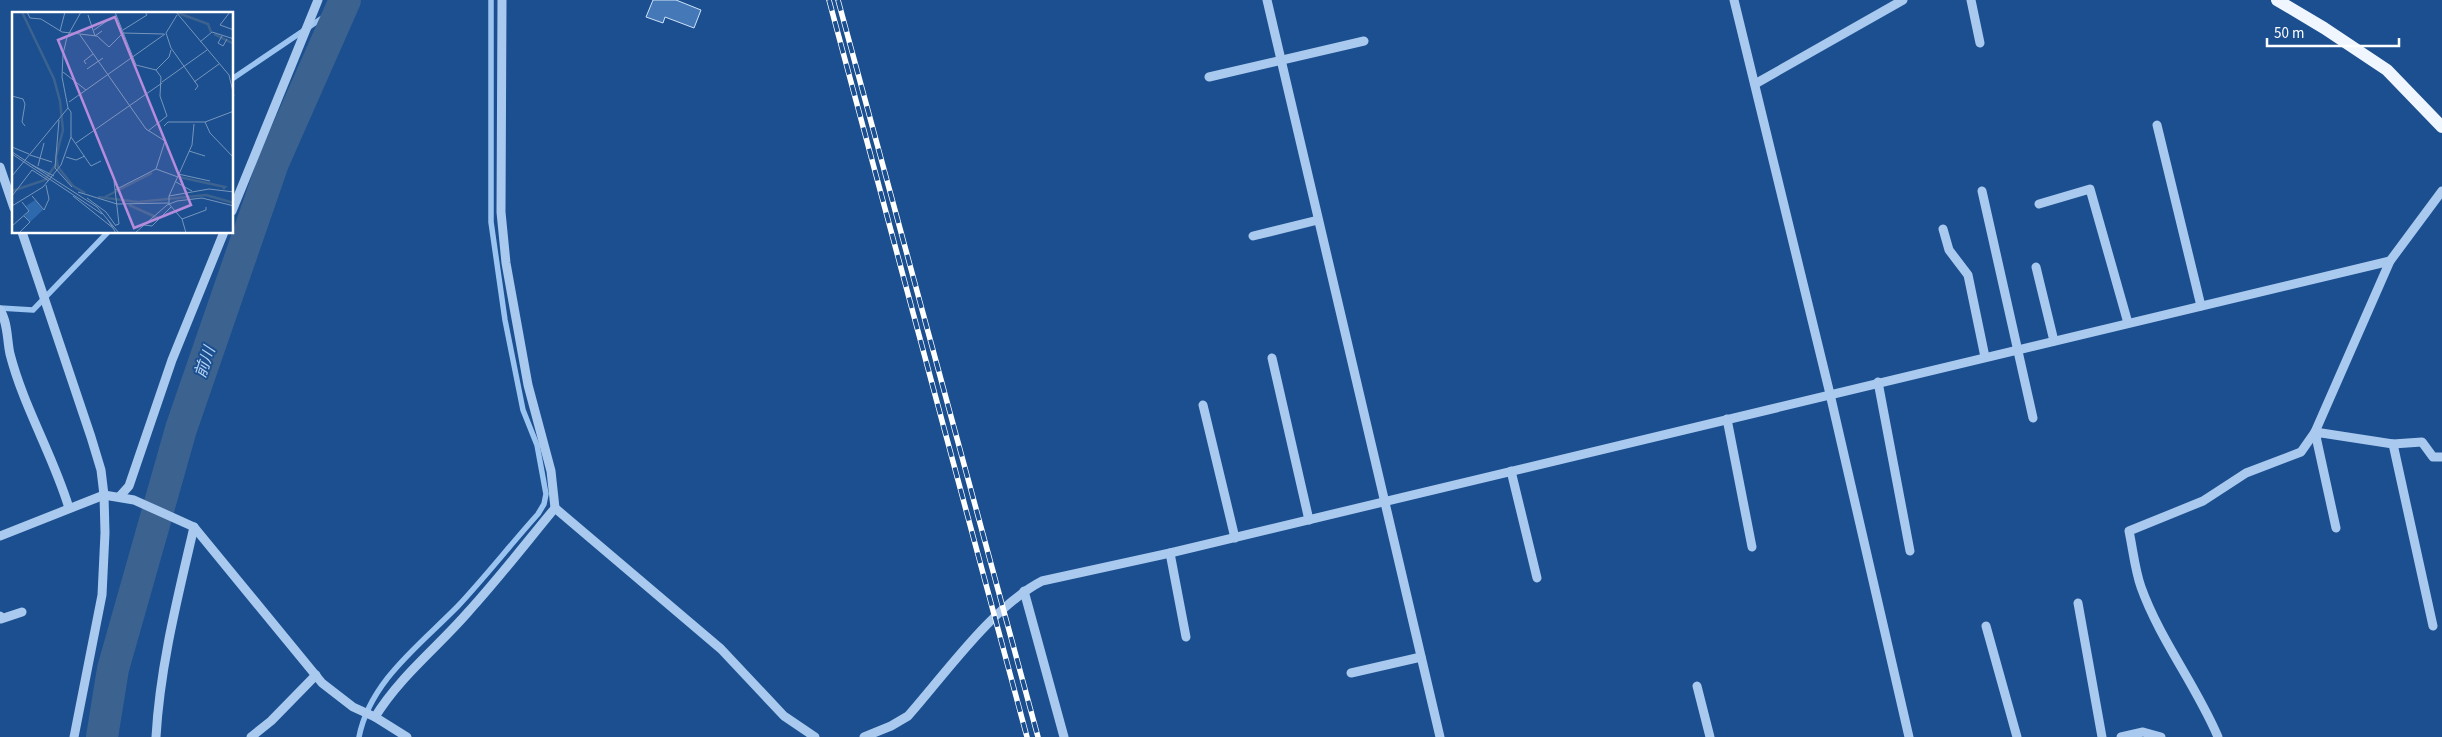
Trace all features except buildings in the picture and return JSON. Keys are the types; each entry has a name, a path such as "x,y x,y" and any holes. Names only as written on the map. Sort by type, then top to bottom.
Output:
{"main road":[{"path":"2278,0 2387,70 2442,127"}],"street":[{"path":"234,206 318,0"},
{"path":"502,0 501,212 506,263 528,385 551,471 555,508 721,649 784,716 815,737"},
{"path":"1267,0 1383,502 1440,737"},
{"path":"1734,0 1830,394 1909,737"},
{"path":"1755,84 1903,0"},
{"path":"1971,0 1980,44"},
{"path":"1209,77 1281,62 1364,41"},
{"path":"2157,125 2201,306"},
{"path":"0,167 12,202"},
{"path":"2039,204 2090,189 2128,323"},
{"path":"1982,191 2032,418"},
{"path":"2218,737 2207,711 2172,652 2141,587 2129,531 2203,501 2246,473 2301,452 2315,432 2390,261 2442,191"},
{"path":"1254,236 1318,220"},
{"path":"1943,229 1949,250 1968,275 1985,357"},
{"path":"23,234 101,470 101,496 105,533 102,595 74,737"},
{"path":"120,496 130,486 172,360 223,234"},
{"path":"864,737 891,726 908,716 994,617 1024,591 1042,581 1235,538 1878,382 2390,261"},
{"path":"2036,267 2054,341"},
{"path":"0,310 4,316 6,338 17,382 68,508"},
{"path":"1272,358 1309,520"},
{"path":"1878,382 1910,551"},
{"path":"1203,404 1235,538"},
{"path":"1727,419 1752,547"},
{"path":"2315,432 2393,444 2422,442 2433,458 2442,457"},
{"path":"2315,432 2336,528"},
{"path":"2393,444 2433,626"},
{"path":"1511,471 1537,578"},
{"path":"0,536 101,496 120,496 134,500 194,527 322,682 359,710 375,717 406,737"},
{"path":"375,717 409,672 469,612 555,508"},
{"path":"156,737 173,619 194,527"},
{"path":"1170,553 1186,637"},
{"path":"1024,591 1064,737"},
{"path":"2078,603 2102,737"},
{"path":"0,616 1,619 22,612"},
{"path":"1986,626 2016,737"},
{"path":"1351,672 1421,657"},
{"path":"251,737 271,721 316,675"},
{"path":"1697,686 1710,737"},
{"path":"2121,737 2143,732 2161,737"}],"waterway":[{"name":"前川","path":"102,737 113,669 181,429 273,163 345,0"},
{"path":"359,737 365,717 385,681 398,665 458,606 538,514 544,504 546,494 537,445 523,410 505,320 491,222 491,0"},
{"path":"234,78 343,4"},
{"path":"0,308 33,310 106,234"}],"railway":[{"path":"829,0 1027,737"},
{"path":"838,0 1038,737"}]}
